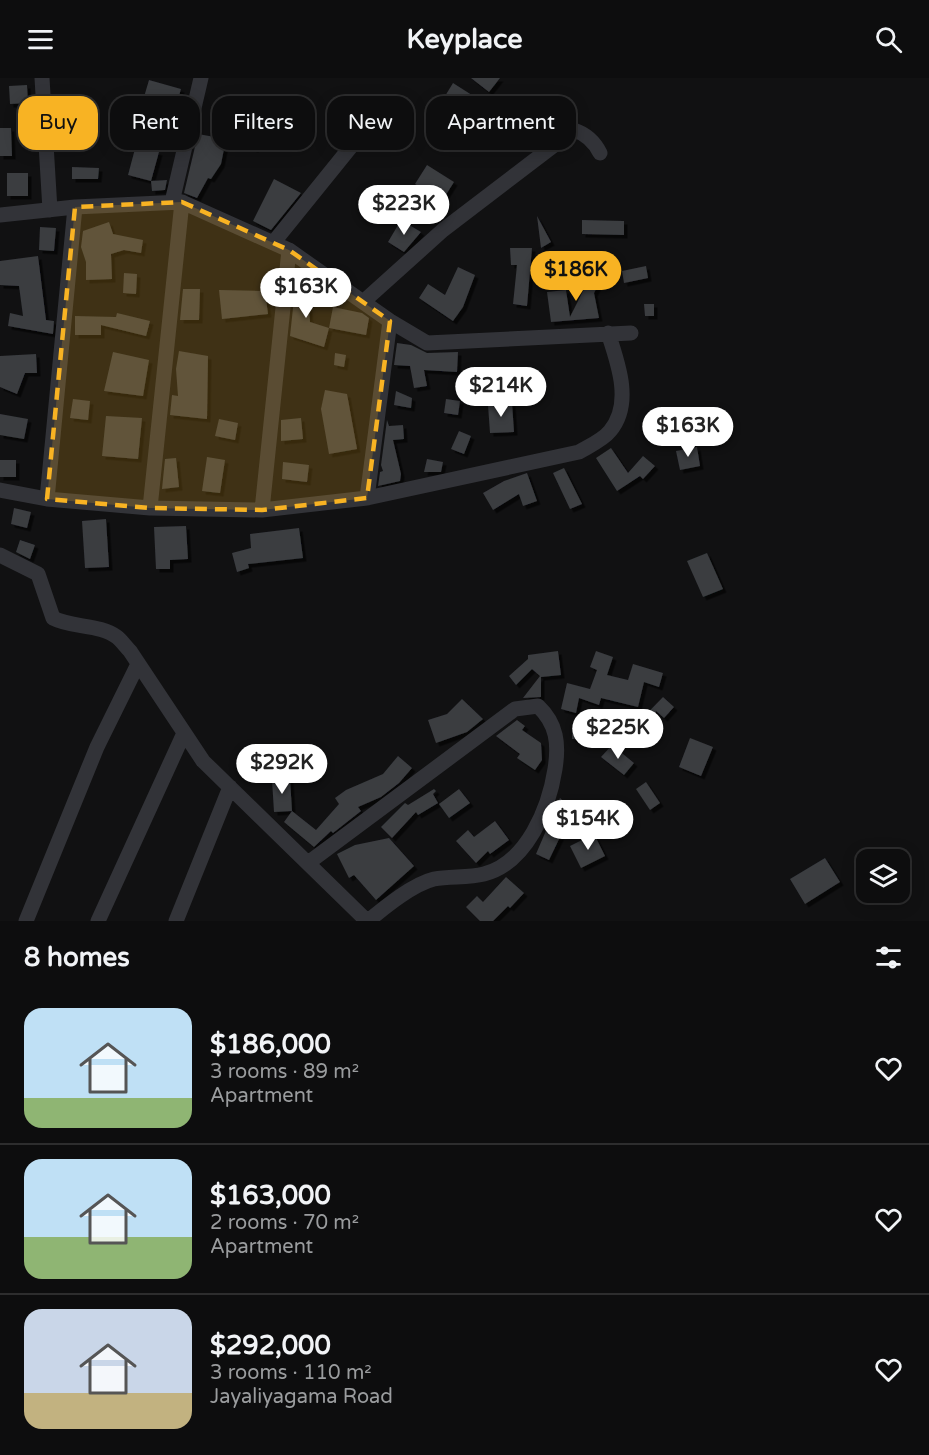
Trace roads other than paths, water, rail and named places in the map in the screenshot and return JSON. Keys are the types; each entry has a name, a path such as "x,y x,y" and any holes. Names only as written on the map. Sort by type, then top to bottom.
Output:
{"street":[{"path":"42,78 50,210"},
{"path":"150,508 177,202 201,78"},
{"path":"363,302 442,230 574,130 583,133 596,144 600,153"},
{"path":"273,243 347,150"},
{"path":"0,215 75,207 177,202 289,250 390,321 426,343 631,333"},
{"path":"47,499 75,207"},
{"path":"261,510 289,250"},
{"path":"367,498 390,321"},
{"path":"0,490 47,499 150,508 261,510 367,498 579,452 609,434 616,423 622,402 619,366 608,333"},
{"path":"0,555 38,574 53,618 66,625 100,630 116,636 138,664 203,761 230,788 368,921 390,902 433,879 457,879 487,873 524,849 552,790 557,735 551,718 538,706 515,709 308,863"},
{"path":"26,921 97,747 138,664"},
{"path":"98,921 184,733"},
{"path":"176,921 230,788"}]}
